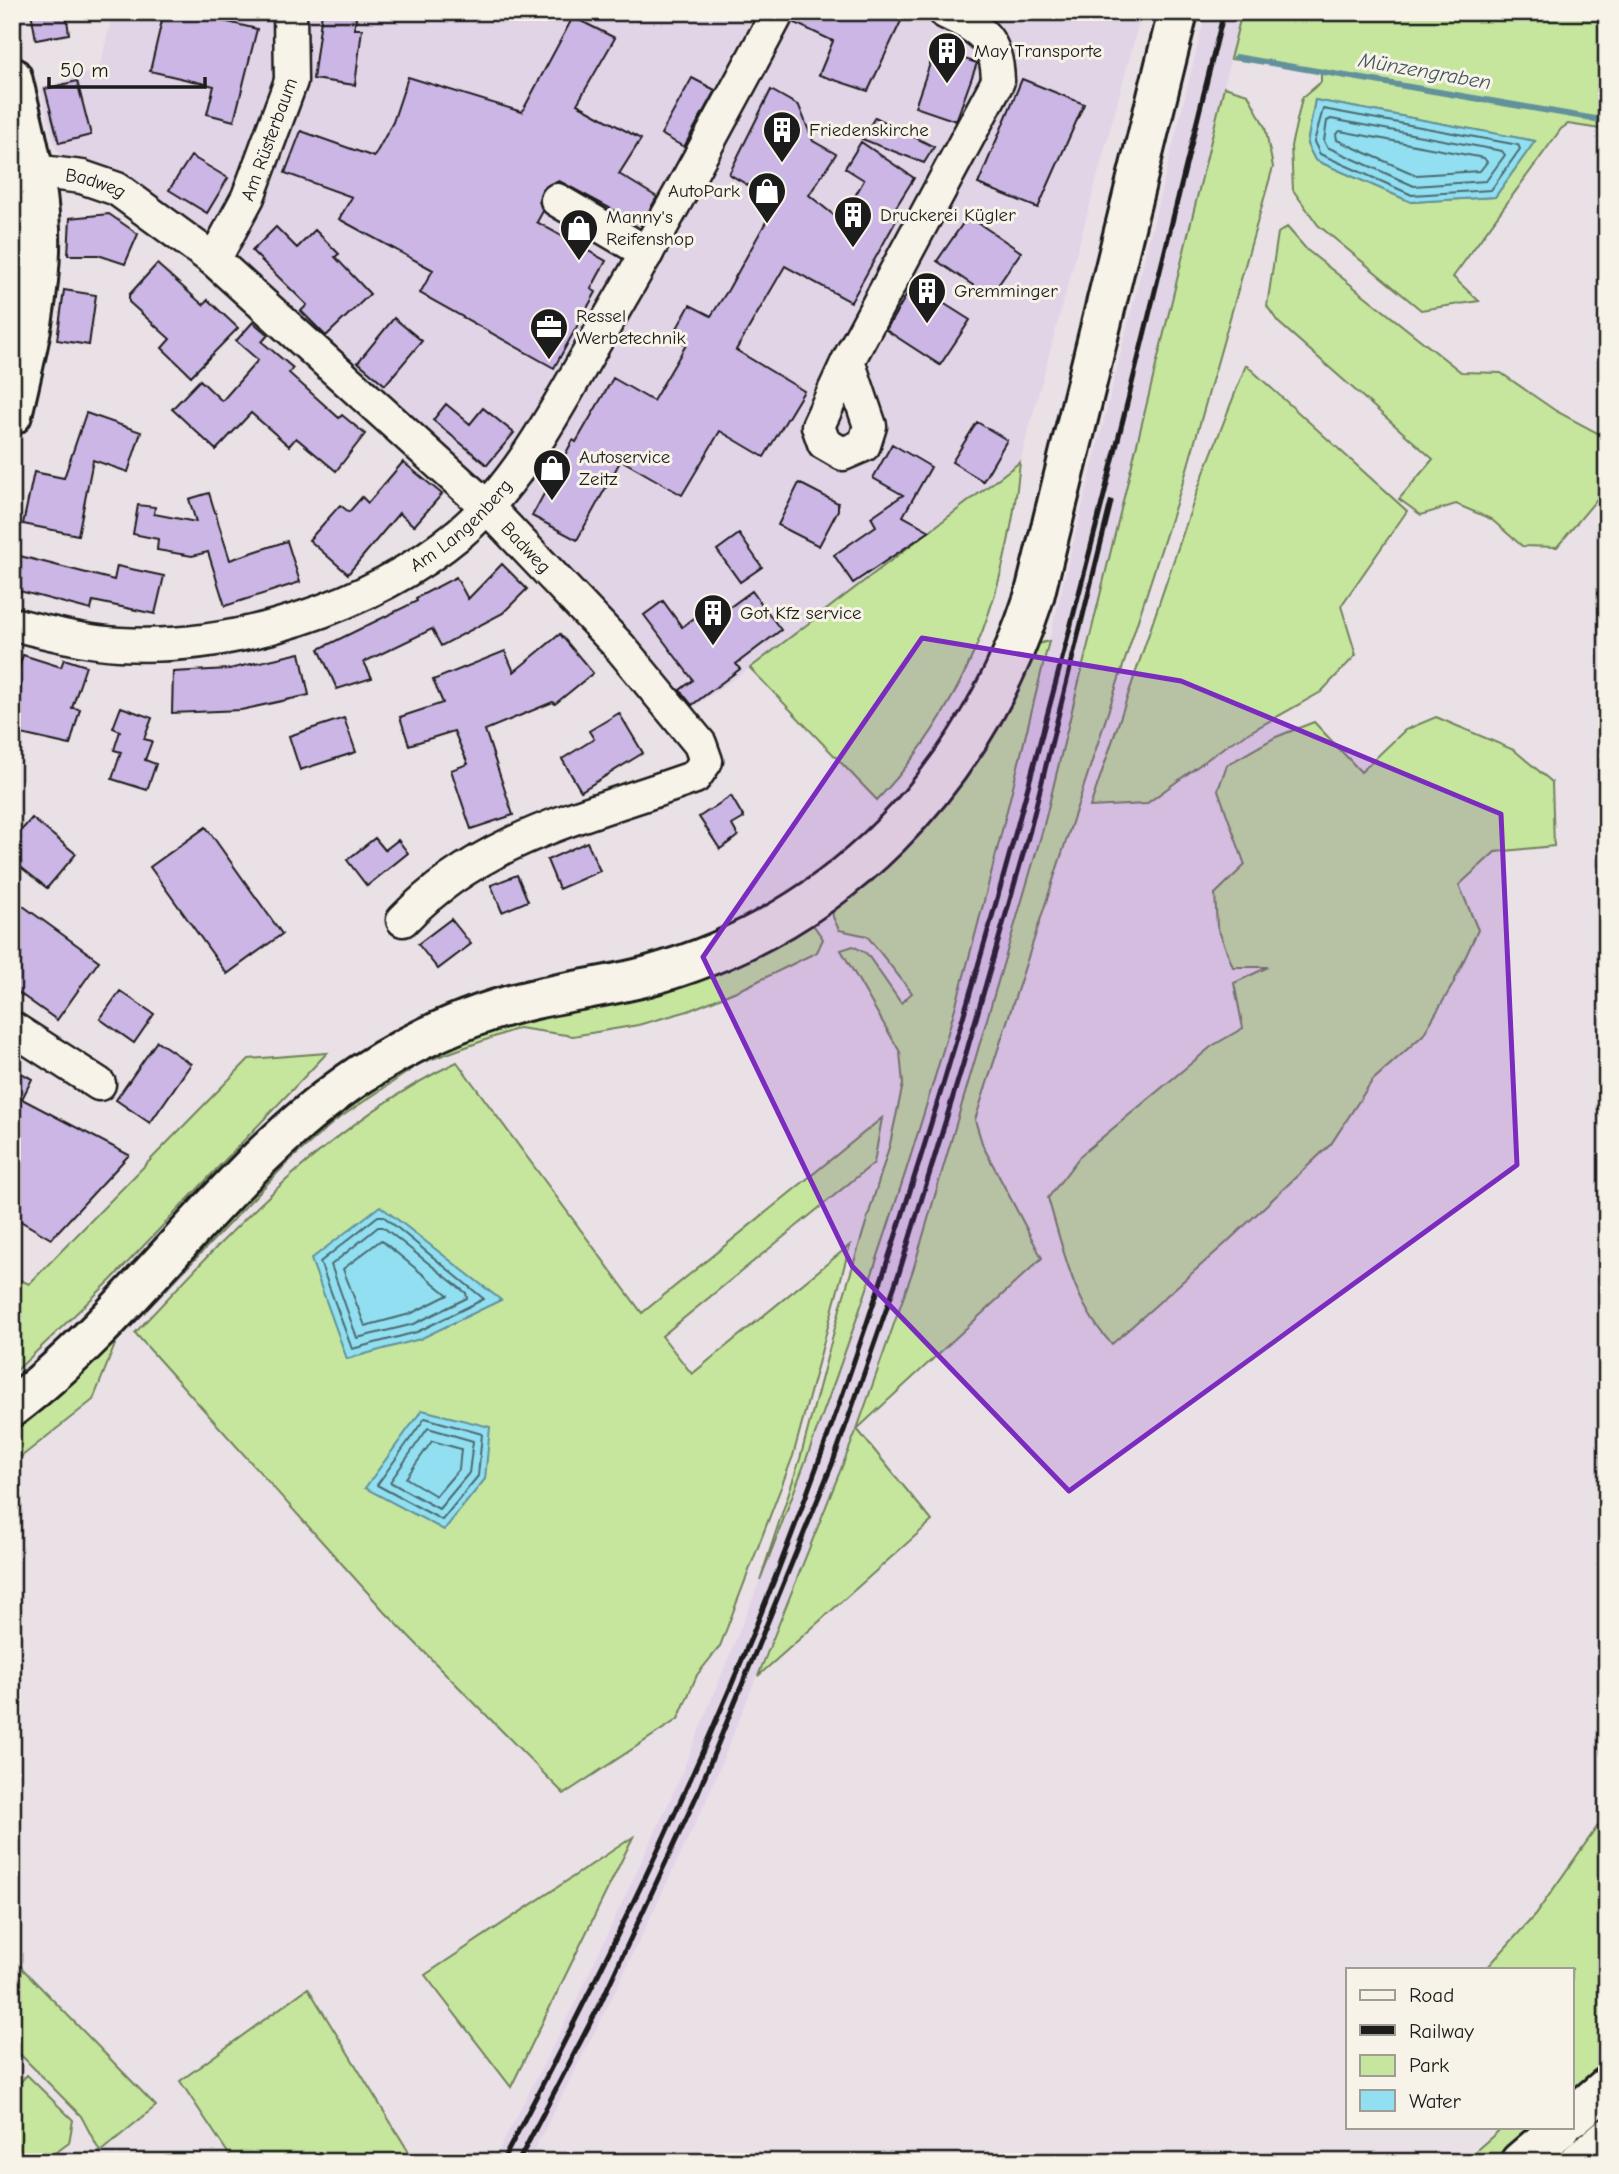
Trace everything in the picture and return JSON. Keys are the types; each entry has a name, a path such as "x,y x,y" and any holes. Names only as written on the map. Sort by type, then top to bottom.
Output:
{"main road":[{"path":"12,1407 69,1359 289,1132 362,1074 416,1043 472,1018 532,999 650,975 706,956 760,932 811,901 862,863 929,794 967,742 999,686 1034,597 1178,12"},
{"path":"12,77 34,172 40,232 32,327 12,415"},
{"path":"1574,2115 1607,2087"},
{"path":"1520,2162 1560,2128"},
{"path":"1579,2162 1607,2138"}],"street":[{"name":"Am Rüsterbaum","path":"214,260 248,197 291,80 290,12"},
{"name":"Am Langenberg","path":"12,624 120,645 188,642 259,633 376,586 435,551 487,507 548,424 647,253 778,12"},
{"path":"848,361 998,81 997,56 986,36 945,12"},
{"name":"Badweg","path":"34,172 82,177 117,189 214,260 487,507 620,647 700,744 706,761 695,777 576,816 489,852 420,902 403,920"},
{"path":"557,200 647,253"},
{"path":"12,1028 99,1084"}],"highlighted area":[{"path":"922,638 1181,681 1501,814 1517,1165 1069,1491 852,1266 703,957"}],"shaded area":[{"path":"113,12 1142,12 1020,462 750,668 691,709 611,615 527,528 61,155 55,147 40,89 99,69"},
{"path":"1206,12 1242,12 1043,829 913,1270 857,1429 707,1799 609,2004 528,2162 493,2162 578,1997 676,1787 760,1580 806,1461 940,1060 1002,828"}],"green space":[{"path":"1242,12 1607,12 1607,130 1568,124 1561,129 1453,277 1479,301 1421,310 1318,225 1293,190 1291,146 1302,98 1321,82 1321,70 1230,59","holes":["1315,100 1535,141 1495,197 1411,202 1315,160 1307,144"]},
{"path":"1224,87 1248,94 1265,127 1273,167 1185,476 975,1120 983,1146 1042,1258 857,1429 913,1270 1043,829"},
{"path":"1287,227 1307,250 1461,372 1501,373 1556,411 1607,438 1607,487 1557,547 1522,546 1491,519 1456,504 1421,515 1399,499 1433,459 1278,322 1267,306 1278,233"},
{"path":"1246,365 1407,511 1341,606 1356,655 1321,692 1227,745 1146,804 1090,807 1200,483"},
{"path":"1020,462 1005,555 977,644 958,686 935,726 908,764 877,800 750,668"},
{"path":"1049,641 997,851 920,1126 856,1322 760,1580 800,1459 841,1305 890,1144 903,1084 900,1052 841,950 853,946 867,954 901,1003 912,993 867,936 839,930 833,917 831,900 1034,645"},
{"path":"1436,717 1514,750 1552,782 1554,846 1495,852 1459,885 1478,930 1452,986 1423,1035 1372,1081 1331,1144 1226,1243 1112,1344 1088,1312 1071,1276 1048,1198 1081,1155 1212,1046 1243,1028 1234,983 1268,967 1233,967 1217,926 1215,894 1245,865 1218,790 1227,765 1276,737 1314,722 1361,772 1405,730"},
{"path":"804,921 814,926 823,939 817,952 746,987 688,1011 638,1025 573,1036 519,1028 421,1063 335,1121 288,1162 116,1342 93,1400 12,1464 12,1421 296,1135 414,1057"},
{"path":"327,1053 111,1280 12,1375 12,1276 29,1284 249,1059"},
{"path":"457,1062 642,1313 882,1118 874,1163 662,1336 692,1374 850,1245 793,1456 720,1646 697,1675 678,1719 564,1794 385,1612 135,1333 245,1219 324,1148 410,1087"},
{"path":"857,1429 932,1521 758,1676"},
{"path":"1607,1813 1607,2066 1574,2094 1574,1968 1487,1968 1535,1915"},
{"path":"633,1837 511,2087 425,1975"},
{"path":"12,1958 156,2106 100,2152 81,2116 12,2046"},
{"path":"308,1988 415,2162 234,2162 180,2081"},
{"path":"27,2075 73,2120 69,2143 43,2162 12,2162 12,2091"},
{"path":"1502,2128 1535,2128 1494,2162 1463,2162"}],"water":[{"path":"1315,100 1535,141 1495,197 1411,202 1315,160 1307,144"},
{"path":"380,1206 501,1300 420,1339 347,1359 311,1259"},
{"path":"422,1410 490,1427 485,1479 444,1530 365,1488"}],"building":[{"path":"31,12 66,12 69,34 36,40"},
{"path":"164,12 186,12 257,29 234,121 207,114 214,86 150,71"},
{"path":"322,12 357,12 354,29 362,29 355,85 313,79"},
{"path":"796,12 887,12 902,19 868,91 819,75 833,41 793,22"},
{"path":"573,17 615,38 577,104 641,139 619,174 657,197 641,225 559,181 542,190 539,201 543,211 537,222 606,261 591,289 596,292 554,368 420,293 433,270 339,219 352,197 285,173 301,131 374,157 393,122 408,77 522,112"},
{"name":"May Transporte","path":"935,49 977,63 956,121 915,107"},
{"path":"692,78 715,90 684,147 661,134"},
{"path":"1022,79 1084,104 1038,208 978,184"},
{"path":"77,81 91,135 59,143 45,89"},
{"path":"771,90 799,106 813,141 836,154 809,195 841,221 864,180 845,168 861,142 914,178 891,215 897,219 851,302 785,266 736,350 804,391 764,457 720,431 682,495 621,460 577,540 532,516 573,440 576,442 613,378 653,401 686,345 672,337 690,305 711,316 728,290 777,202 729,174"},
{"path":"875,117 934,147 924,163 862,139"},
{"path":"191,156 228,178 207,213 169,190"},
{"path":"109,214 138,234 125,264 98,255 68,255 70,218"},
{"path":"968,216 1021,252 992,294 986,294 937,261"},
{"path":"276,227 297,248 315,230 339,254 335,257 370,294 326,336 301,311 307,305 252,251"},
{"path":"157,264 203,305 208,300 238,328 191,376 162,348 170,339 129,302 129,295"},
{"name":"Gremminger","path":"913,284 970,320 940,365 886,330"},
{"path":"64,290 96,295 89,345 57,340"},
{"path":"394,318 422,341 385,385 358,362"},
{"path":"253,322 268,335 262,342 293,368 289,373 339,418 342,415 365,434 336,471 296,438 289,446 251,413 216,450 172,409 200,380 222,401 258,360 236,341"},
{"path":"446,404 470,424 483,408 514,433 487,465 433,420"},
{"path":"86,413 141,432 128,472 93,460 78,535 23,524 34,472 64,478"},
{"path":"977,422 1007,440 983,481 952,462"},
{"path":"892,444 931,467 903,516 930,531 853,583 834,555 876,526 871,517 903,495 873,478"},
{"path":"403,462 442,494 414,526 399,513 348,574 309,540 340,505 349,512 362,497 368,503"},
{"path":"799,483 838,503 838,510 819,546 778,525"},
{"path":"209,493 230,560 287,541 300,582 225,606 208,552 192,556 157,550 158,539 133,534 138,505 155,507 154,514 196,522 189,499"},
{"path":"739,534 762,567 740,582 717,550"},
{"path":"12,554 114,580 117,566 164,576 155,614 93,601 91,610 12,589"},
{"path":"502,564 527,589 503,613 441,646 432,629 364,662 372,678 337,689 319,649 417,601 416,598 456,577 468,599"},
{"name":"Got Kfz service","path":"752,591 781,630 736,664 740,669 692,705 680,690 693,680 644,615 663,601 682,627 704,611 711,621"},
{"path":"560,634 593,673 555,704 553,702 485,730 513,815 471,829 451,770 468,764 454,731 409,745 400,717 443,703 433,680 505,651 514,672"},
{"path":"300,653 309,695 241,710 172,713 173,672 229,669"},
{"path":"23,655 61,667 64,659 86,666 72,708 80,709 70,745 12,732 21,685 14,682"},
{"path":"121,707 152,718 144,739 152,741 145,760 156,764 147,790 112,779 121,752 114,750 120,731 113,728"},
{"path":"619,713 643,753 581,791 562,759 594,739 589,731"},
{"path":"344,718 356,752 300,770 289,736"},
{"path":"731,796 744,818 732,825 738,836 720,849 699,817"},
{"path":"32,818 76,854 47,888 12,860 12,841"},
{"path":"206,827 282,934 227,974 150,867"},
{"path":"375,838 385,850 398,840 408,853 367,886 347,860"},
{"path":"587,842 600,871 559,889 547,860"},
{"path":"517,875 528,901 502,912 491,885"},
{"path":"12,898 99,961 57,1020 12,988"},
{"path":"451,919 471,944 438,969 418,944"},
{"path":"120,991 154,1014 134,1043 100,1019"},
{"path":"157,1041 191,1064 150,1123 116,1100"},
{"path":"12,1068 32,1079 22,1099 129,1155 51,1239 12,1216"}],"waterway":[{"name":"Münzengraben","path":"1236,57 1607,121"}],"railway":[{"path":"502,2162 624,1921 700,1757 770,1591 867,1324 982,953 1034,766 1224,12"},
{"path":"518,2162 601,2002 697,1795 833,1462 899,1273 963,1064 1030,830 1111,502"}],"place":[{"name":"May Transporte","path":"947,85"},
{"name":"Friedenskirche","path":"782,164"},
{"name":"AutoPark","path":"767,225"},
{"name":"Druckerei Kügler","path":"853,249"},
{"name":"Manny's Reifenshop","path":"579,262"},
{"name":"Gremminger","path":"927,325"},
{"name":"Ressel Werbetechnik","path":"549,361"},
{"name":"Autoservice Zeitz","path":"552,502"},
{"name":"Got Kfz service","path":"713,647"}]}
